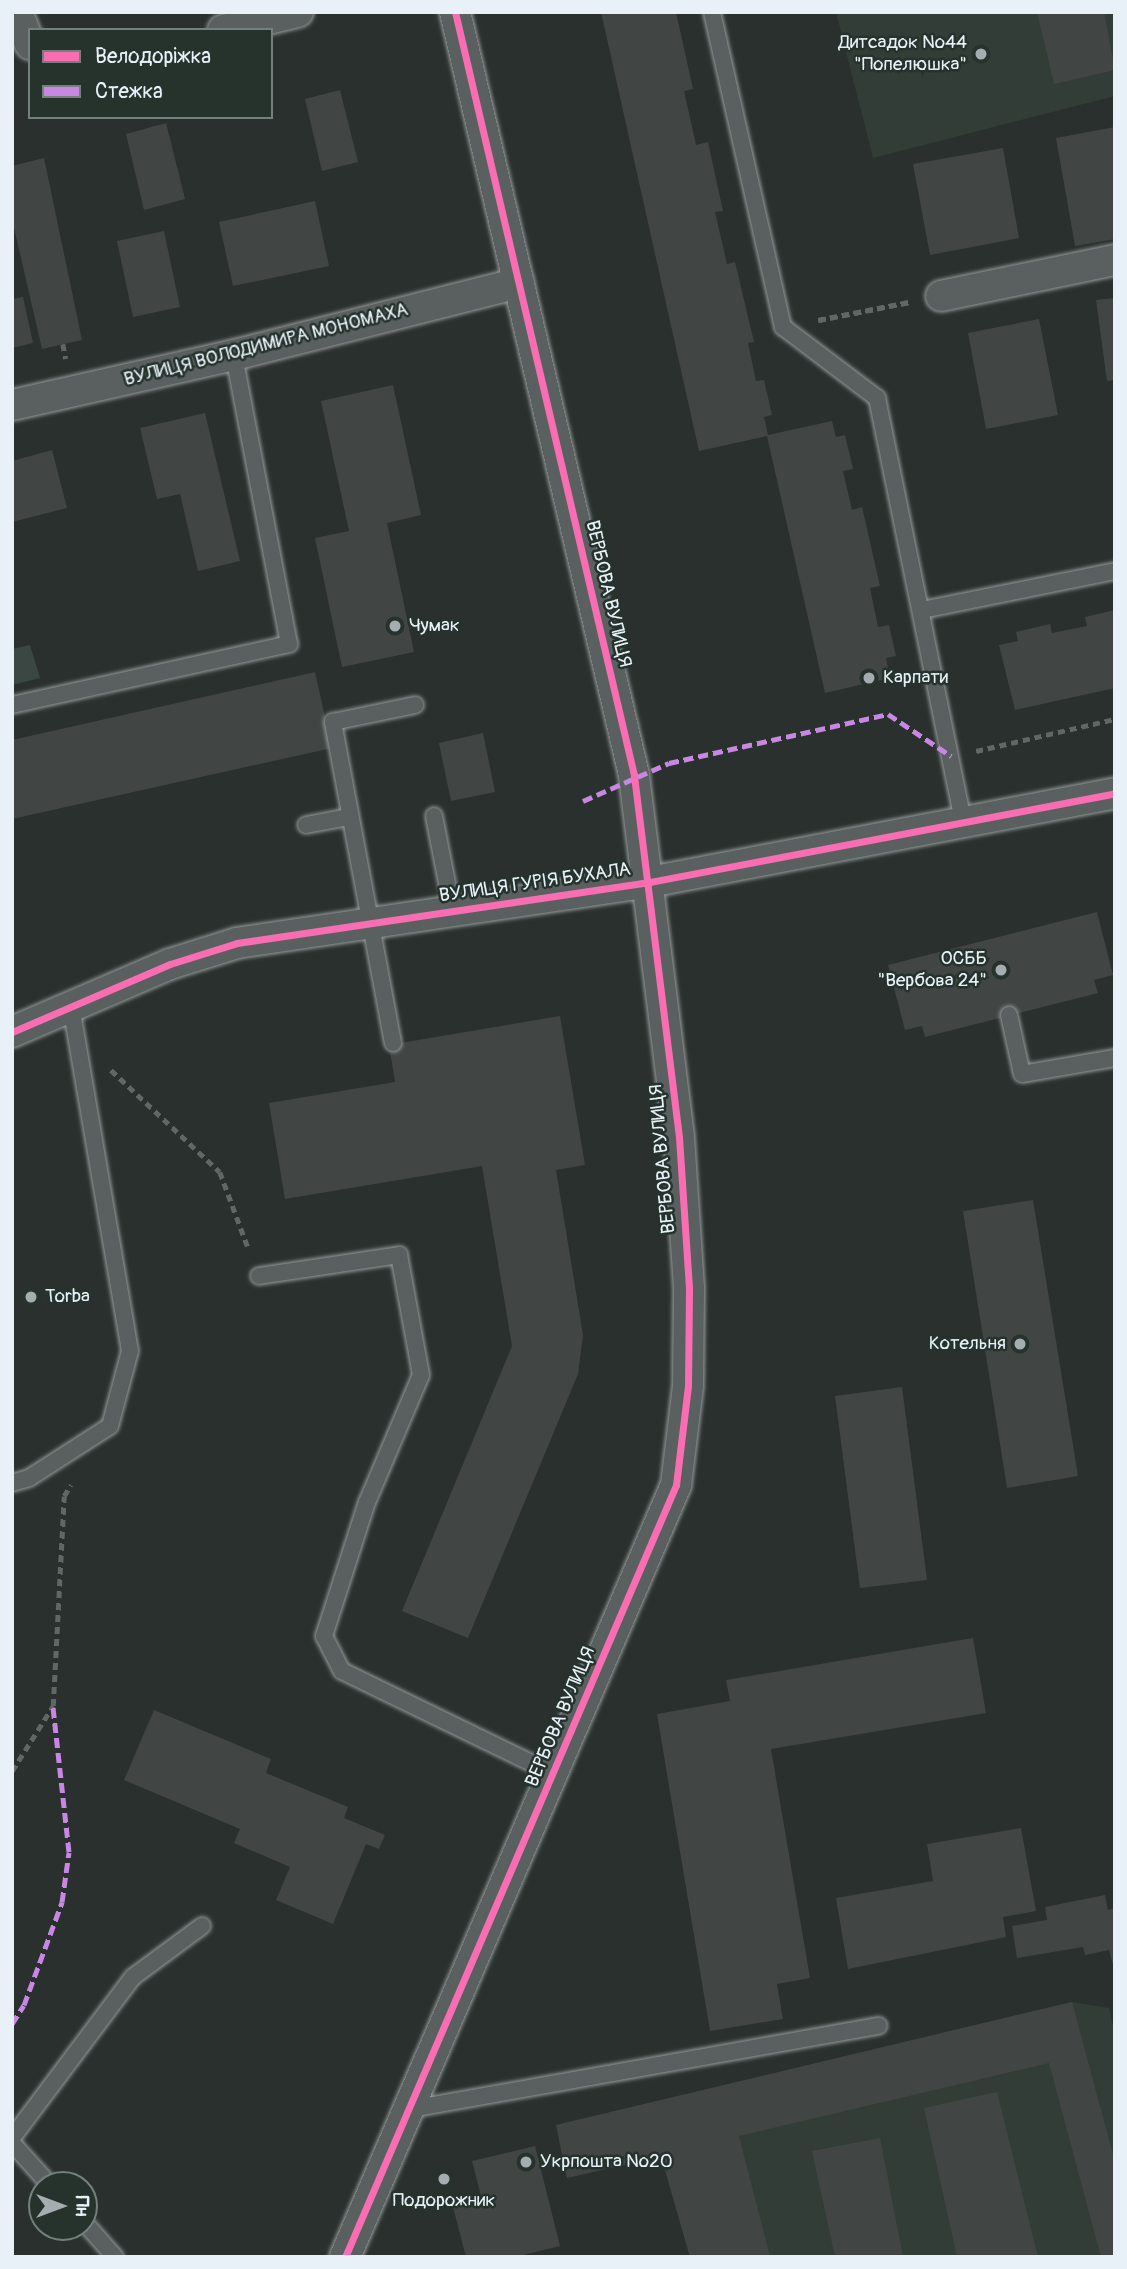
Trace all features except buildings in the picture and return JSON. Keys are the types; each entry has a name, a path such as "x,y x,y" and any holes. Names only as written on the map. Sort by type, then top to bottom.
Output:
{"street":[{"path":"17,12 28,40"},
{"path":"231,28 298,12"},
{"name":"ВЕРБОВА ВУЛИЦЯ","path":"345,2257 411,2109 676,1485 688,1385 689,1288 680,1151 650,882 634,775 455,12"},
{"path":"930,298 1115,260"},
{"name":"ВУЛИЦЯ ВОЛОДИМИРА МОНОМАХА","path":"12,405 234,355 519,283"},
{"name":"ВУЛИЦЯ ГУРІЯ БУХАЛА","path":"12,1032 170,964 237,943 371,924 452,909 650,882 1115,793"}],"lane":[{"path":"712,12 783,327 877,398 963,822"},
{"path":"12,705 289,644 234,355"},
{"path":"922,610 1115,571"},
{"path":"393,1043 333,722 415,705"},
{"path":"434,816 452,909"},
{"path":"306,825 349,817"},
{"path":"12,1483 29,1479 110,1426 130,1351 71,1007"},
{"path":"1009,1015 1022,1074 1115,1058"},
{"path":"259,1276 399,1255 421,1375 368,1502 324,1636 342,1671 554,1774"},
{"path":"38,2171 12,2141 133,1977 202,1926"},
{"path":"411,2109 879,2026"},
{"path":"98,2238 115,2257"}],"path":[{"path":"783,327 930,298"},
{"path":"783,327 930,298"},
{"path":"951,756 1115,719"},
{"path":"107,1066 220,1172 259,1276"},
{"path":"12,1771 53,1706 64,1496 79,1473"}],"shaded area":[{"name":"Дитсадок №44 \"Попелюшка\"","path":"836,12 1115,12 1115,96 873,158"},
{"path":"30,645 40,678 12,685 12,649"},
{"path":"1072,2002 1109,2008 1115,2034 1115,2257 690,2257 661,2156 567,2178 556,2125"}],"marked path":[{"path":"583,801 669,763 888,714 951,756"},
{"path":"12,2024 24,2005 62,1902 69,1852 53,1706"}],"cycle path":[{"path":"345,2257 676,1485 688,1386 689,1288 679,1137 634,775 455,12"},
{"path":"12,1032 170,964 237,943 650,882 1115,793"}],"place":[{"name":"Дитсадок №44 \"Попелюшка\"","path":"981,54"},
{"name":"Чумак","path":"395,626"},
{"name":"Карпати","path":"869,678"},
{"name":"ОСББ \"Вербова 24\"","path":"1001,970"},
{"name":"Torba","path":"31,1297"},
{"name":"Котельня","path":"1020,1344"},
{"name":"Укрпошта №20","path":"526,2162"},
{"name":"Подорожник","path":"444,2179"}]}
